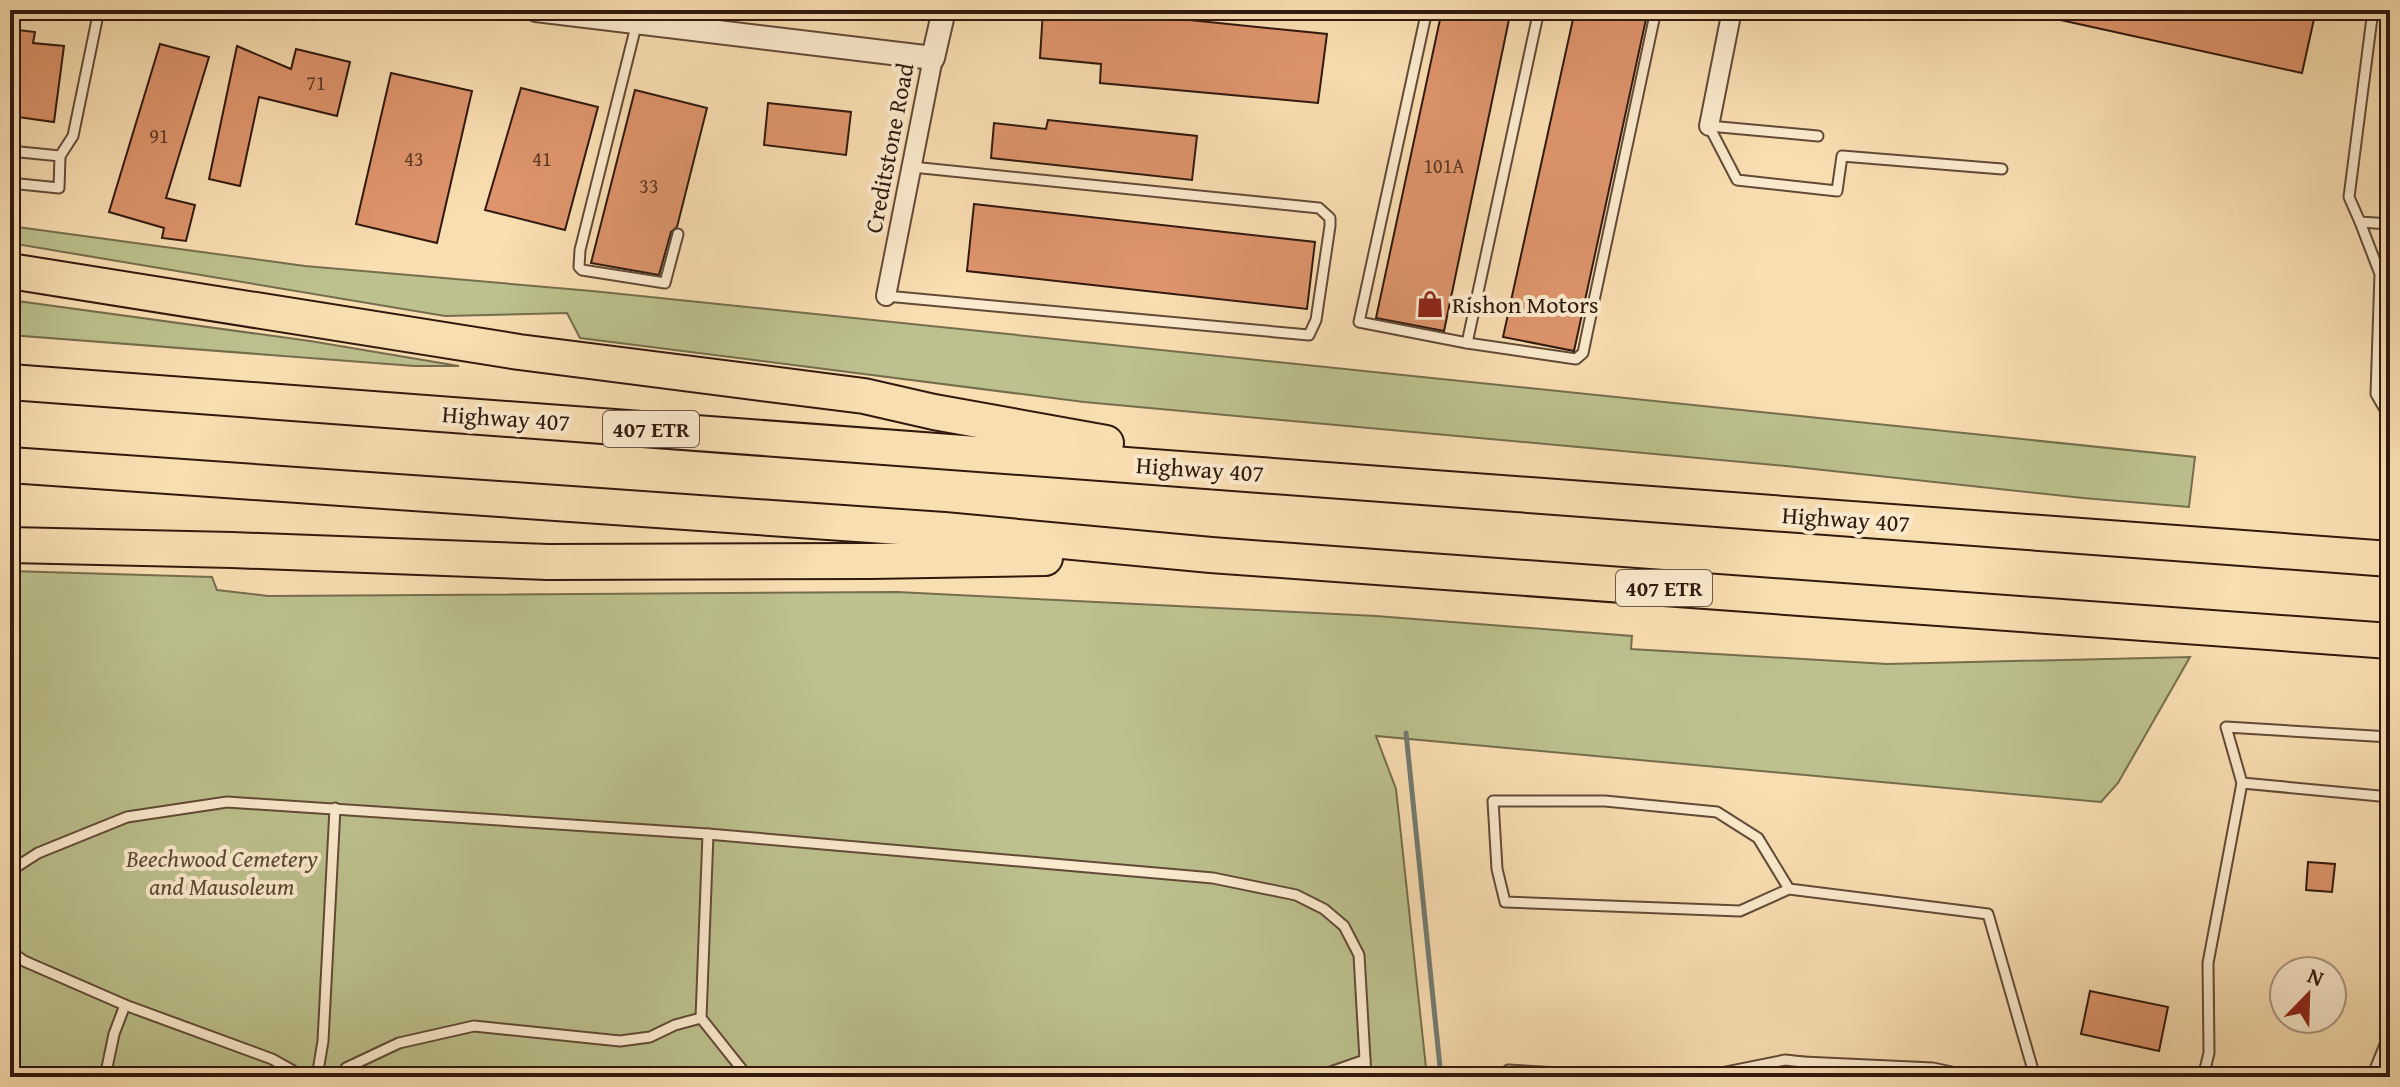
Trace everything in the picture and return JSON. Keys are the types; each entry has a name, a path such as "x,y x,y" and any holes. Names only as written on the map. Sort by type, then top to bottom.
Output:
{"highway":[{"path":"10,271 519,352 864,396 934,412 1287,476"},
{"name":"Highway 407","path":"11,382 2390,559"},
{"name":"407 ETR","path":"10,465 944,530 1211,555 2390,641"},
{"path":"10,529 232,550"},
{"path":"10,545 548,562 871,561 1211,555"}],"street":[{"path":"536,10 933,58"},
{"name":"Creditstone Road","path":"886,296 944,10"},
{"path":"1709,126 1732,10"}],"lane":[{"path":"10,183 59,188 60,156 73,136 99,10"},
{"path":"1427,10 1359,322 1467,343 1576,359 1583,353 1656,10"},
{"path":"1467,343 1539,10"},
{"path":"2373,10 2349,197 2380,274 2376,394 2387,413 2390,413"},
{"path":"637,22 580,250 579,267 582,270 665,283 678,234"},
{"path":"1709,126 1818,136"},
{"path":"1709,126 1737,180 1837,191 1842,156 2002,169"},
{"path":"10,151 60,156"},
{"path":"886,296 1302,334 1312,332 1316,320 1330,226 1330,218 1319,208 912,167"},
{"path":"2360,222 2390,224"},
{"path":"2203,1077 2209,1053 2208,963 2242,783 2226,727 2390,737"},
{"path":"2242,783 2390,797"},
{"path":"1789,889 1758,838 1717,812 1605,801 1493,801 1497,869 1505,902 1740,911 1789,889 1988,914 2035,1077"},
{"path":"10,871 38,853 127,817 227,802 708,834 1213,878 1296,895 1324,909 1344,926 1359,955 1366,1077"},
{"path":"317,1077 323,1041 335,808"},
{"path":"708,834 701,1018 748,1077"},
{"path":"10,951 24,961 125,1005 272,1059 304,1077"},
{"path":"105,1077 114,1034 125,1005"},
{"path":"340,1077 346,1068 399,1043 474,1026 620,1041 650,1037 675,1025 701,1018"},
{"path":"2372,1077 2390,1032"},
{"path":"1316,1077 1365,1060"},
{"path":"1701,1077 1785,1060 1933,1068 1975,1077"},
{"path":"1800,1077 1803,1062"},
{"path":"1508,1070 1626,1077"}],"path":[{"path":"18,1072 54,1077"}],"green space":[{"path":"10,226 305,266 592,291 2195,457 2189,507 1786,466 1084,402 580,338 567,313 445,316 10,243"},
{"path":"10,300 310,341 459,366 414,366 10,335"},
{"name":"Beechwood Cemetery and Mausoleum","path":"10,571 212,577 217,590 268,596 897,592 1376,616 1632,636 1631,649 1887,664 2190,657 2118,783 2101,802 1376,736 1396,789 1427,1077 10,1077"}],"building":[{"path":"1043,10 1092,10 1327,34 1318,103 1100,83 1101,64 1040,58"},
{"path":"1442,10 1511,10 1444,331 1376,318"},
{"path":"1575,10 1648,10 1574,351 1503,337"},
{"path":"2043,10 2316,10 2302,73 2042,16"},
{"path":"10,29 35,32 33,43 64,46 54,122 10,116"},
{"path":"160,44 209,57 166,198 195,205 186,241 162,238 164,228 109,212"},
{"path":"237,46 291,69 296,49 350,62 337,116 259,97 240,186 209,179"},
{"path":"391,73 472,91 437,243 356,224"},
{"path":"521,88 598,107 565,230 485,210"},
{"path":"635,90 707,108 677,227 671,232 659,275 591,263"},
{"path":"768,103 851,112 846,155 764,145"},
{"path":"1048,120 1197,136 1192,180 991,158 994,123 1046,129"},
{"path":"974,204 1315,242 1307,309 967,271"},
{"path":"2308,862 2335,864 2332,892 2306,890"},
{"path":"2090,991 2168,1007 2159,1051 2081,1034"}],"waterway":[{"path":"1406,733 1441,1077"}],"place":[{"name":"Rishon Motors","path":"1430,304"}]}
